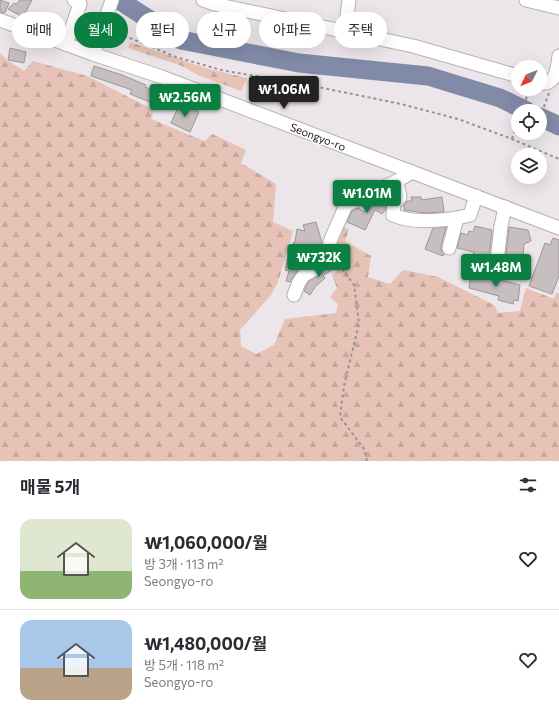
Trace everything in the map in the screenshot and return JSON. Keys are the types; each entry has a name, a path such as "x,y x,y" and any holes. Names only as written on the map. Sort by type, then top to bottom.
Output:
{"street":[{"path":"66,44 80,4 74,0"},
{"path":"108,12 112,0"},
{"path":"203,0 214,4 334,30"},
{"path":"348,12 350,0"},
{"path":"526,0 559,8"},
{"name":"Seongyo-ro","path":"0,20 12,24"},
{"path":"387,41 413,46 511,74"},
{"name":"Seongyo-ro","path":"66,44 162,77 559,228"},
{"path":"93,54 95,48"},
{"path":"547,82 555,77 559,56"},
{"path":"294,295 304,274 317,268 328,251 331,239 346,205 412,172"},
{"path":"396,181 400,196 394,204 393,215 402,219 441,221 470,215 476,196"},
{"path":"496,270 501,226 505,207"},
{"path":"449,248 457,218"}],"path":[{"path":"128,36 176,57 220,70 318,87 401,104 458,119 511,138"},
{"path":"550,92 542,112 559,120"},
{"path":"516,140 559,159"},
{"path":"328,251 342,267 354,285 359,323 344,386 340,417 364,449 367,461"}],"green space":[{"path":"130,42 136,44 136,48 147,48 205,68 247,78 241,91 200,76 182,66 128,48"},
{"path":"0,53 7,60 24,71 33,61 87,76 154,110 151,119 204,141 212,134 246,150 241,163 276,184 273,222 293,231 278,282 271,295 240,330 241,346 256,354 274,345 285,319 336,313 338,304 330,297 337,288 332,276 342,265 335,255 334,250 336,237 341,226 349,229 345,241 371,256 368,277 390,284 403,270 438,277 494,305 498,313 520,311 526,288 554,299 556,293 559,293 559,461 0,461"}],"building":[{"path":"0,0 9,3 5,13 0,12"},
{"path":"20,0 32,0 26,12 14,12 8,9 14,3 16,4"},
{"path":"10,48 26,52 24,63 8,60"},
{"path":"94,66 146,85 145,87 155,91 150,102 130,94 132,90 91,76"},
{"path":"180,103 199,112 190,132 171,123"},
{"path":"411,197 421,197 421,200 442,197 444,212 425,213 404,210 404,205 407,201 412,201"},
{"path":"380,198 387,201 386,209 382,214 375,210 365,230 347,222 352,211 358,208 364,212 370,203"},
{"path":"316,222 322,243 321,248 311,262 298,270 290,282 286,281 289,271 285,270 289,254 295,242 297,229 305,231 303,225"},
{"path":"475,226 492,230 488,269 490,275 472,268 474,252 457,248 461,233 468,235 469,231 473,232"},
{"path":"446,227 441,246 441,250 444,254 443,256 425,249 433,228"},
{"path":"509,227 528,230 531,241 524,244 522,266 505,264"},
{"path":"553,238 559,240 559,276 552,294 529,286 545,243 550,245"},
{"path":"332,259 338,265 323,276 325,278 315,287 310,295 304,291 309,281 323,273"},
{"path":"471,274 490,276 520,285 518,301 514,300 513,304 498,300 499,296 469,288"}],"waterway":[{"path":"119,0 181,40 299,63 428,76 500,98 512,104"},
{"path":"547,120 559,126"}]}
